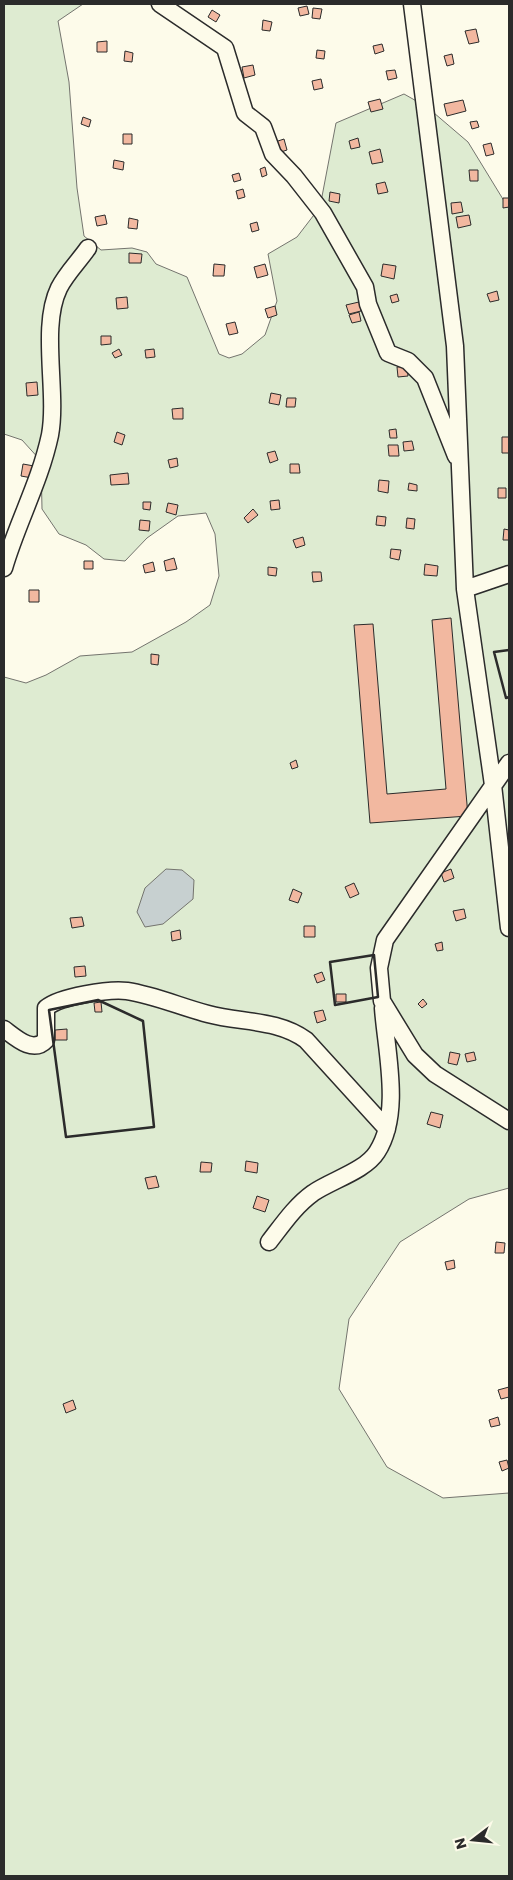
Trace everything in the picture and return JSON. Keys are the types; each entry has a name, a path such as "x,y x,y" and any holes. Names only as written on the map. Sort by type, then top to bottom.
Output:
{"street":[{"path":"160,4 225,48 245,113 263,127 273,154 294,176 323,213 365,287 368,304 388,353 408,361 425,378 460,464"},
{"path":"412,4 455,346 465,589 493,785 509,928"},
{"path":"4,568 12,538 35,487 50,434 51,331 54,305 59,288 88,248"},
{"path":"465,589 509,574"},
{"path":"270,1242 289,1215 314,1193 356,1170 377,1153 387,1129 390,1071 379,968 385,940 509,763"},
{"path":"4,1030 27,1045 37,1046 46,1040 46,1008 52,1003 95,993 126,991 211,1014 270,1024 295,1032 306,1040 387,1129"},
{"path":"382,1001 415,1055 435,1074 509,1122"}],"green space":[{"path":"4,4 83,4 58,21 69,82 77,188 84,236 101,250 132,248 147,252 156,264 187,277 219,354 229,358 242,354 265,335 277,301 268,254 297,237 320,207 336,123 404,94 427,107 468,142 509,209 509,1188 469,1199 400,1242 349,1319 339,1389 387,1467 443,1498 509,1493 509,1876 4,1876 4,677 26,683 46,675 80,656 132,652 186,622 210,605 219,576 215,534 206,513 178,516 147,538 125,561 104,559 86,545 59,534 42,509 41,461 22,440 4,434"}],"shaded area":[{"path":"166,869 182,870 194,880 193,899 163,924 145,927 137,912 145,888"}],"building":[{"path":"307,6 309,14 300,16 298,8"},
{"path":"313,8 322,9 320,19 312,18"},
{"path":"212,10 220,15 216,22 208,17"},
{"path":"263,20 272,22 270,31 262,30"},
{"path":"476,29 479,42 469,44 465,31"},
{"path":"107,41 107,52 97,52 97,42"},
{"path":"382,44 384,51 375,54 373,46"},
{"path":"317,50 325,51 324,59 316,58"},
{"path":"125,51 133,53 132,62 124,61"},
{"path":"452,54 454,64 447,66 444,56"},
{"path":"253,65 255,75 244,78 242,67"},
{"path":"395,70 397,78 388,80 386,71"},
{"path":"321,79 323,88 314,90 312,81"},
{"path":"380,99 383,109 371,112 368,102"},
{"path":"463,100 466,111 447,116 444,104"},
{"path":"83,117 91,120 89,127 81,124"},
{"path":"477,121 479,127 472,129 470,122"},
{"path":"123,134 132,134 132,144 123,144"},
{"path":"358,138 360,147 351,149 349,141"},
{"path":"284,139 287,150 278,153 275,142"},
{"path":"491,143 494,154 486,156 483,145"},
{"path":"380,149 383,162 372,164 369,152"},
{"path":"114,160 124,162 123,170 113,168"},
{"path":"265,167 267,175 262,177 260,169"},
{"path":"469,170 478,170 478,181 470,181"},
{"path":"239,173 241,180 234,182 232,175"},
{"path":"385,182 388,192 378,194 376,184"},
{"path":"243,189 245,197 238,199 236,191"},
{"path":"330,192 340,194 339,203 329,201"},
{"path":"503,198 509,198 509,207 503,208"},
{"path":"461,202 463,212 452,214 451,203"},
{"path":"105,215 107,224 97,226 95,217"},
{"path":"469,215 471,225 458,228 456,217"},
{"path":"129,218 138,220 137,229 128,228"},
{"path":"257,222 259,230 252,232 250,224"},
{"path":"129,253 142,254 141,263 129,263"},
{"path":"214,264 225,265 224,276 213,276"},
{"path":"265,264 268,275 257,278 254,267"},
{"path":"383,264 396,266 394,279 381,276"},
{"path":"497,291 499,300 490,302 487,294"},
{"path":"397,294 399,301 392,303 390,296"},
{"path":"127,297 128,308 117,309 116,298"},
{"path":"359,302 361,311 349,314 346,305"},
{"path":"275,306 277,315 268,318 265,309"},
{"path":"359,312 361,321 352,323 349,315"},
{"path":"235,322 238,333 229,335 226,324"},
{"path":"101,336 111,336 111,344 101,345"},
{"path":"119,349 122,355 115,358 112,353"},
{"path":"154,349 155,357 146,358 145,350"},
{"path":"407,366 408,376 398,377 397,367"},
{"path":"37,382 38,395 27,396 26,383"},
{"path":"271,393 281,395 279,405 269,403"},
{"path":"287,398 296,398 295,407 286,407"},
{"path":"183,408 183,419 173,419 172,409"},
{"path":"396,429 397,438 390,438 389,430"},
{"path":"117,432 125,435 122,445 114,442"},
{"path":"502,437 509,437 509,453 502,453"},
{"path":"412,441 414,450 404,451 403,442"},
{"path":"388,445 398,445 399,456 389,456"},
{"path":"275,451 278,460 270,463 267,453"},
{"path":"177,458 178,466 170,468 168,460"},
{"path":"23,464 34,466 32,478 21,476"},
{"path":"290,464 299,464 300,473 290,473"},
{"path":"128,473 129,484 111,485 110,475"},
{"path":"379,480 389,481 388,493 378,491"},
{"path":"409,483 417,485 417,491 408,490"},
{"path":"498,488 506,488 506,498 498,498"},
{"path":"279,500 280,509 271,510 270,501"},
{"path":"143,502 151,502 150,510 143,509"},
{"path":"168,503 178,505 176,515 166,512"},
{"path":"253,509 258,515 248,523 244,518"},
{"path":"377,516 386,517 385,526 376,525"},
{"path":"407,518 415,519 414,529 406,528"},
{"path":"140,520 150,521 149,531 139,530"},
{"path":"504,529 509,530 509,540 503,540"},
{"path":"303,537 305,545 296,548 293,540"},
{"path":"391,549 401,550 399,560 390,558"},
{"path":"174,558 177,569 166,571 164,561"},
{"path":"84,561 93,561 93,569 84,569"},
{"path":"153,562 155,571 145,573 143,565"},
{"path":"425,564 438,566 437,576 424,575"},
{"path":"268,567 277,568 276,576 268,575"},
{"path":"312,572 321,572 322,581 313,582"},
{"path":"29,590 39,590 39,602 29,602"},
{"path":"451,618 468,816 370,823 354,625 373,624 387,794 446,789 432,620"},
{"path":"151,654 159,655 158,665 151,664"},
{"path":"296,760 298,767 292,769 290,763"},
{"path":"451,869 454,878 444,882 441,873"},
{"path":"354,883 359,894 350,898 345,887"},
{"path":"293,889 302,893 298,903 289,900"},
{"path":"464,909 466,918 456,921 453,911"},
{"path":"82,917 84,926 72,928 70,918"},
{"path":"304,926 315,926 315,937 304,937"},
{"path":"180,930 181,939 172,941 171,932"},
{"path":"442,942 443,950 437,951 435,944"},
{"path":"85,966 86,976 75,977 74,967"},
{"path":"322,972 325,980 317,983 314,975"},
{"path":"336,994 346,994 346,1002 336,1002"},
{"path":"423,999 427,1004 422,1008 418,1004"},
{"path":"101,1002 102,1012 95,1012 94,1003"},
{"path":"323,1010 326,1020 317,1023 314,1012"},
{"path":"67,1029 67,1040 55,1040 55,1030"},
{"path":"450,1052 460,1054 457,1065 448,1063"},
{"path":"474,1052 476,1060 467,1062 465,1054"},
{"path":"431,1112 443,1115 440,1128 427,1124"},
{"path":"246,1161 258,1163 257,1173 245,1171"},
{"path":"201,1162 212,1163 211,1172 200,1172"},
{"path":"156,1176 159,1187 148,1189 145,1178"},
{"path":"257,1196 269,1200 265,1212 253,1208"},
{"path":"496,1242 505,1243 504,1253 495,1253"},
{"path":"454,1260 455,1268 447,1270 445,1262"},
{"path":"509,1387 509,1397 501,1399 498,1390"},
{"path":"73,1400 76,1409 66,1413 63,1404"},
{"path":"498,1417 500,1425 491,1427 489,1420"},
{"path":"507,1460 509,1468 502,1471 499,1462"}],"wall":[{"path":"509,650 494,652 506,698 509,697"},
{"path":"374,955 378,997 335,1005 330,962 374,955"},
{"path":"98,1000 143,1021 154,1127 66,1137 49,1010 98,1000"}]}
